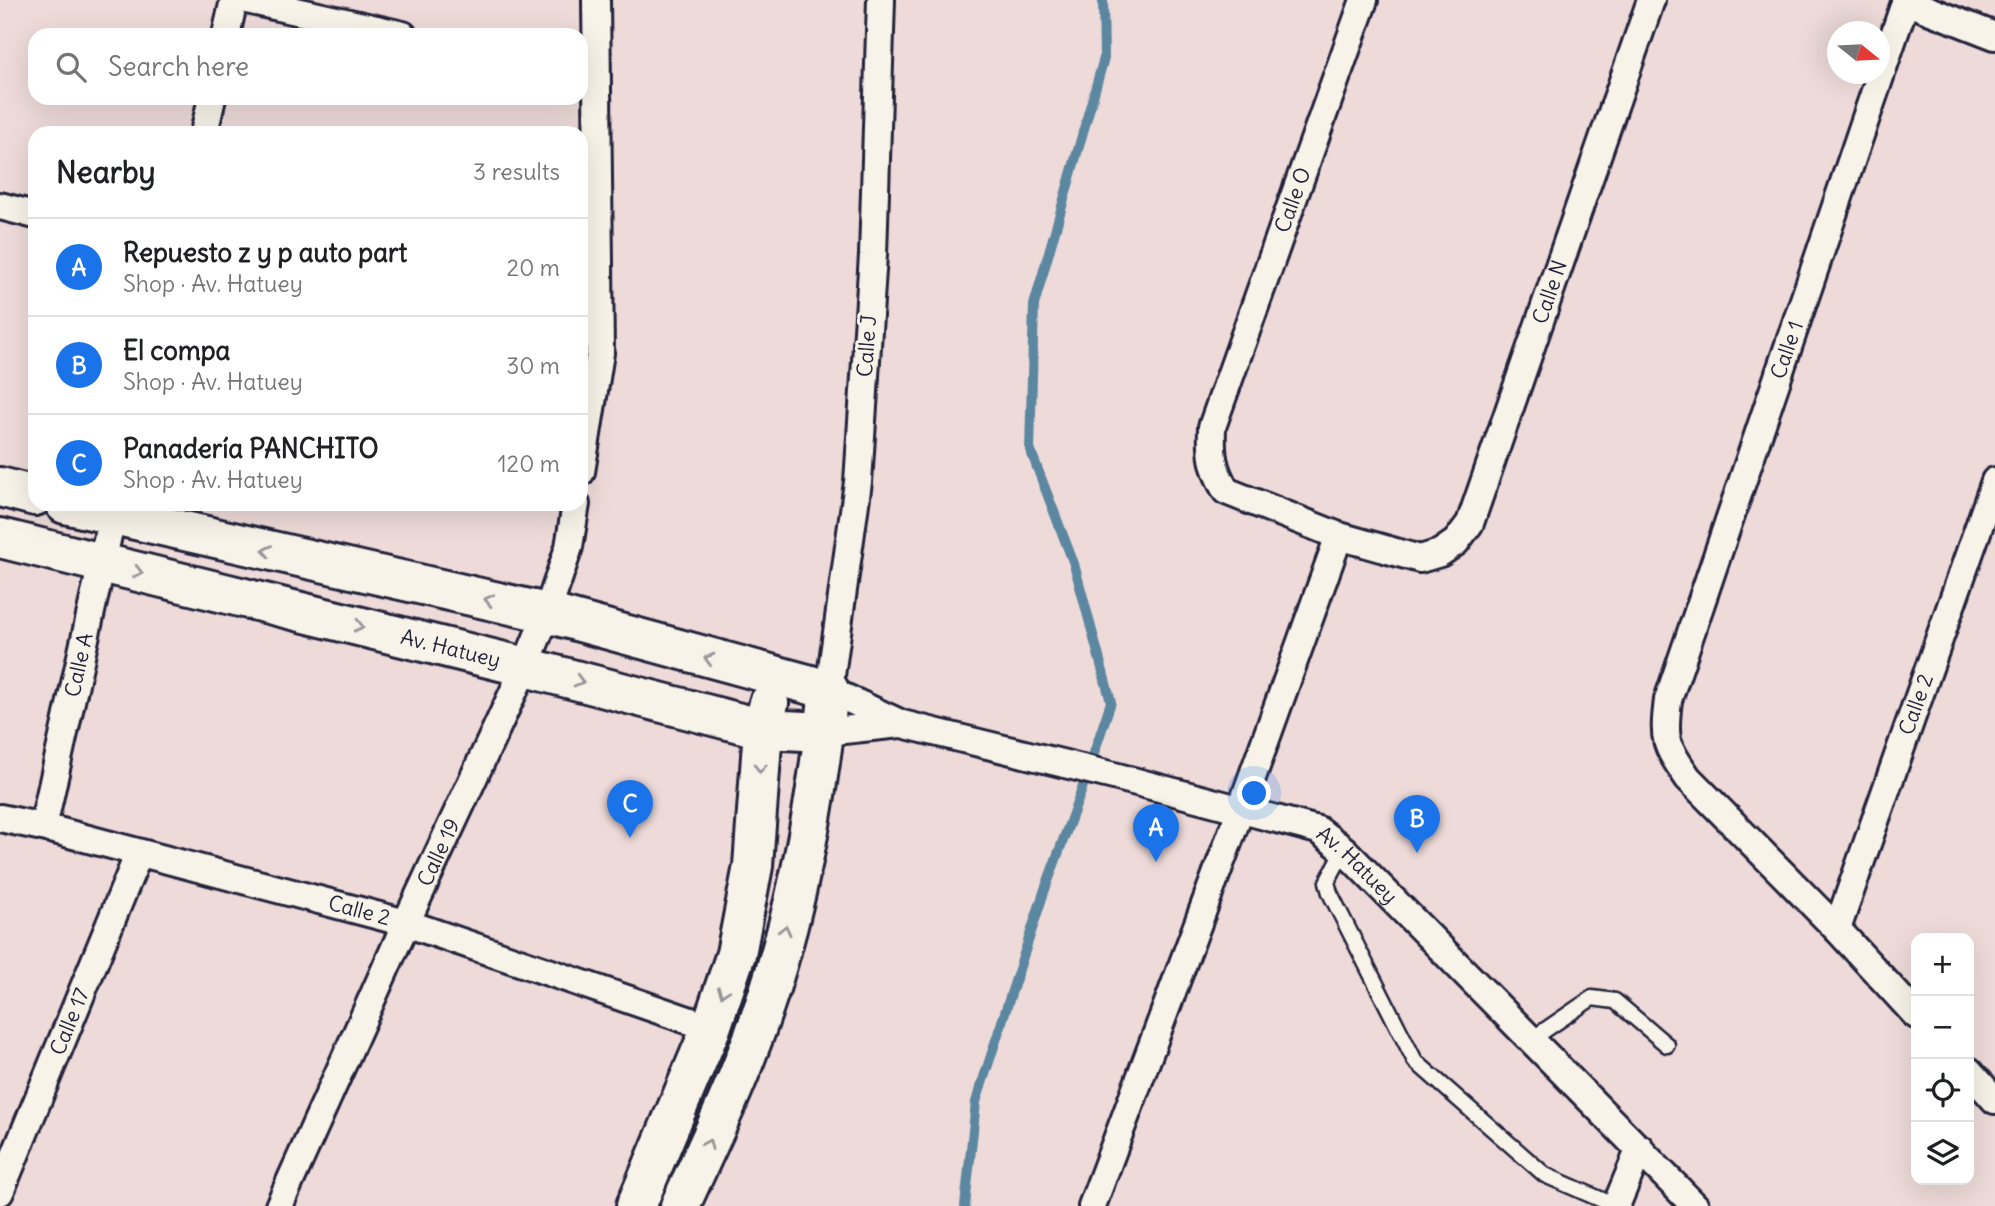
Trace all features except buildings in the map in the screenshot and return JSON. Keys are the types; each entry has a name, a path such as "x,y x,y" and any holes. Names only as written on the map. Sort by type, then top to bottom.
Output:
{"main road":[{"path":"0,487 28,494"},
{"name":"Av. Hatuey","path":"118,511 547,613 829,690"},
{"name":"Av. Hatuey","path":"0,538 525,667 763,729 825,732"},
{"path":"636,1206 710,1028 736,954 753,866 763,729 775,677"},
{"path":"680,1206 746,1059 775,973 803,859 825,732 829,690"}],"street":[{"path":"228,28 234,0"},
{"path":"247,0 372,28"},
{"path":"588,387 591,350 589,77 596,0"},
{"name":"Calle J","path":"829,690 858,482 873,255 881,0"},
{"name":"Calle O","path":"1364,0 1212,427 1211,457 1226,491 1339,536 1420,559"},
{"name":"Calle N","path":"1420,559 1440,553 1456,542 1470,523 1651,0"},
{"path":"1906,1 1995,36"},
{"name":"Calle 1","path":"1906,1 1668,700 1664,732 1671,754 1688,778 1837,929 1911,1010"},
{"path":"206,126 210,105"},
{"path":"0,206 28,213"},
{"name":"Calle 2","path":"1837,929 1995,481"},
{"name":"Calle A","path":"43,827 114,511"},
{"name":"Calle 19","path":"279,1206 525,667 569,547 575,511"},
{"path":"1092,1206 1240,811 1339,536"},
{"name":"Av. Hatuey","path":"829,690 902,724 1318,830 1344,849 1695,1206"},
{"name":"Av. Hatuey","path":"825,732 902,724"},
{"name":"Calle 2","path":"0,818 406,923 710,1028"},
{"name":"Calle 17","path":"0,1192 139,853"},
{"path":"1974,1077 1995,1100"},
{"path":"1616,1206 1640,1148"}],"lane":[{"path":"1344,849 1328,882 1330,893 1415,1061 1545,1175 1616,1206"},
{"path":"1532,1040 1592,998 1615,1001 1667,1045"}],"waterway":[{"path":"965,1206 976,1102 1044,892 1111,702 1074,564 1030,449 1034,305 1104,58 1103,0"}],"place":[{"name":"Panadería PANCHITO","path":"630,838"},
{"name":"El compa","path":"1417,853"},
{"name":"Repuesto z y p auto part","path":"1156,862"}]}
